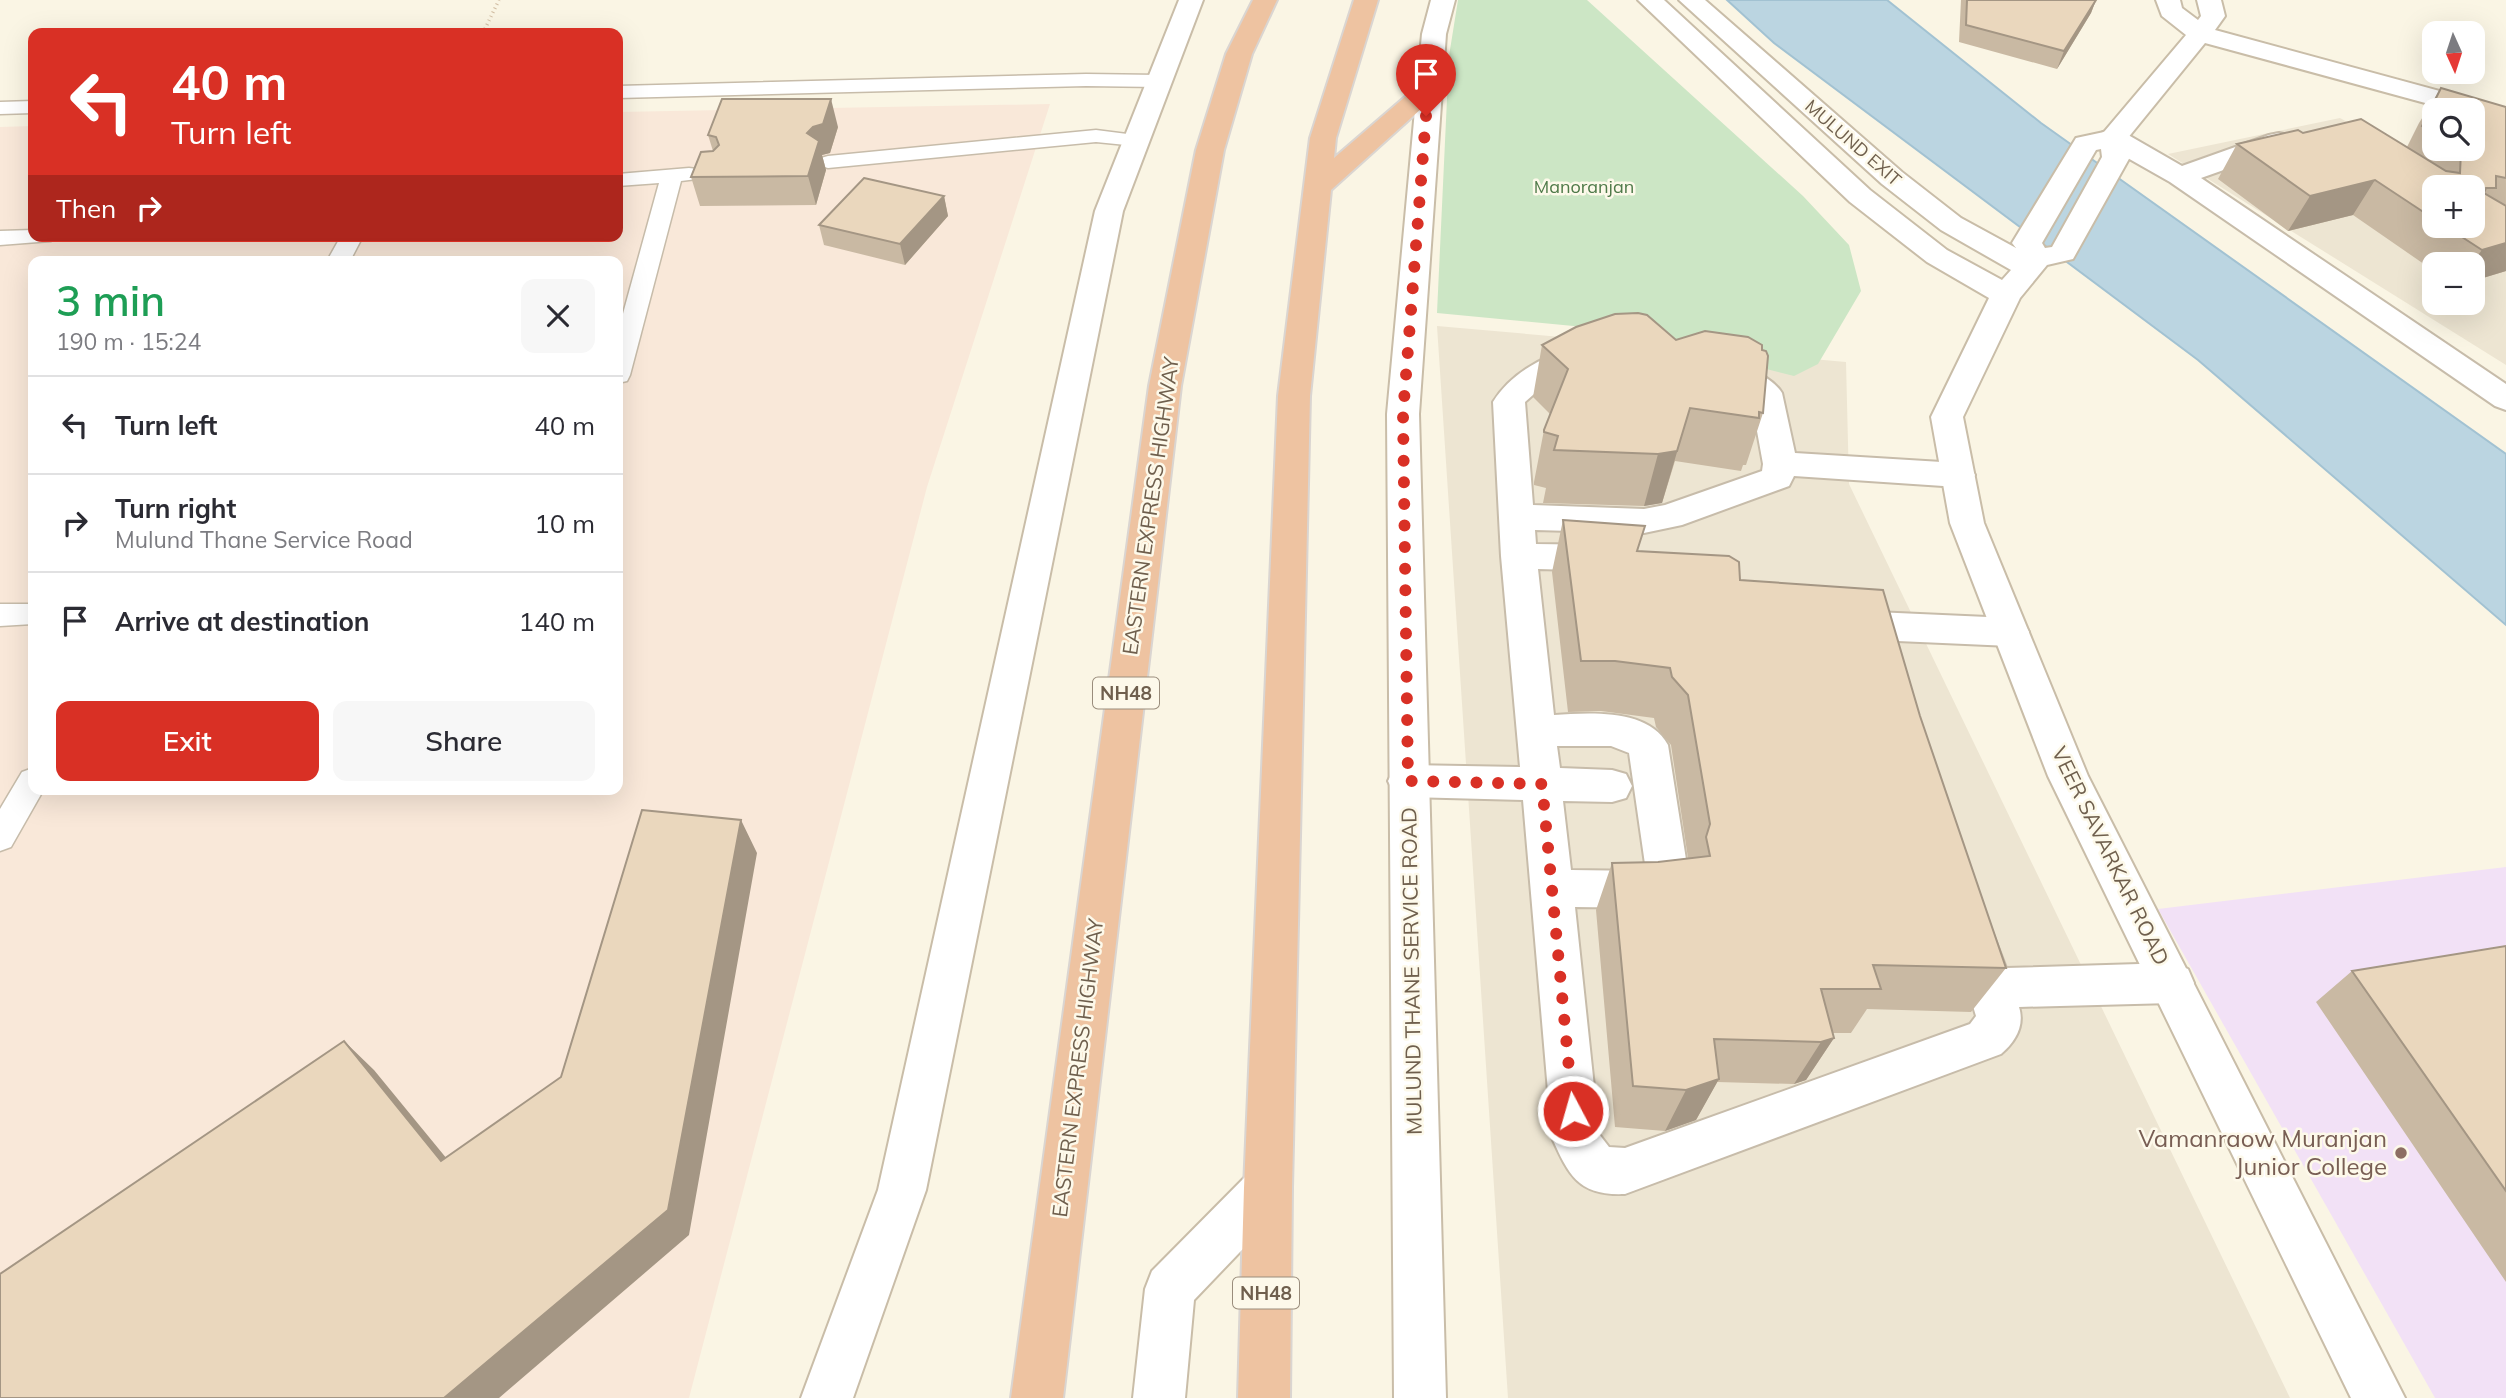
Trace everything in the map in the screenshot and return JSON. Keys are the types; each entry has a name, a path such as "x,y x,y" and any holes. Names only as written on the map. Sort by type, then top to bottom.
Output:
{"highway":[{"name":"EASTERN EXPRESS HIGHWAY","path":"1037,1398 1165,386 1210,150 1239,54 1265,0"},
{"name":"NH48","path":"1264,1398 1268,1188 1294,396 1323,138 1366,0"},
{"path":"1317,188 1429,90"}],"street":[{"path":"827,1398 902,1190 1109,211 1192,0"},
{"name":"MULUND THANE SERVICE ROAD","path":"1420,1398 1403,414 1434,34 1443,0"},
{"path":"1650,0 1860,196 1937,256 2032,264"},
{"name":"MULUND EXIT","path":"1691,0 1892,178 1951,224 2032,264"},
{"path":"2168,0 2171,11 2201,34 2506,117"},
{"path":"2209,0 2214,16 2105,147 2187,174 2506,374"},
{"path":"2187,174 2300,135"},
{"name":"VEER SAVARKAR ROAD","path":"2105,147 2032,264 1947,417 1967,523 2068,776 2379,1398"},
{"path":"2187,174 2506,399"},
{"path":"1617,353 1586,354 1524,384 1513,391 1509,402 1519,556 1576,1139 1589,1165 1605,1172 1625,1171 1985,1039 1996,1030 1999,1016 1962,898"},
{"path":"1516,517 1644,521 1670,516 1777,478 1780,464 1766,393 1741,378 1677,364"},
{"path":"1780,464 1958,475"},
{"path":"1519,556 1612,558 1637,564"},
{"path":"1888,665 1857,625 2010,632"},
{"path":"1536,731 1620,731 1639,735 1648,745 1667,872 1663,885 1641,890 1552,888"},
{"path":"1408,781 1612,786"},
{"path":"1990,989 2172,983"},
{"path":"1159,1398 1170,1289 1268,1188"}],"lane":[{"path":"623,92 1086,80 1158,81"},
{"path":"0,108 28,107"},
{"path":"828,162 1096,136 1136,140"},
{"path":"623,180 714,172"},
{"path":"623,357 672,176"},
{"path":"0,238 28,237"},
{"path":"0,615 28,614"},
{"path":"0,838 28,790"}],"path":[{"path":"485,28 499,0"}],"shaded area":[{"path":"1050,104 927,487 689,1398 0,1398 0,127 28,126 28,242 623,242 623,112"},
{"path":"2340,118 2442,175 2422,175 2422,238 2485,238 2485,220 2506,210 2506,365 2426,315 2485,315 2485,252 2422,252 2422,313 2168,154"},
{"path":"1437,326 1846,362 1849,484 2290,1398 1508,1398"},
{"name":"Vamanraow Muranjan Junior College","path":"2506,867 2506,1398 2435,1398 2158,909"}],"green space":[{"name":"Manoranjan","path":"1458,0 1587,0 1803,196 1849,245 1861,291 1818,364 1794,376 1615,330 1437,313 1449,56"}],"water":[{"path":"1727,0 1887,0 2041,123 2506,454 2506,625 2198,360 1774,43"}],"building":[{"path":"1967,0 2096,0 2064,51 1966,25"},
{"path":"2441,88 2475,98 2436,98"},
{"path":"722,99 831,99 823,124 813,127 807,133 819,141 808,176 691,177 701,152 713,151 719,145 716,137 708,135"},
{"path":"2485,101 2506,107 2506,178 2496,176 2496,188 2486,188 2485,190 2485,175 2422,175 2422,211 2375,180 2310,196 2237,144 2298,130 2303,133 2361,119 2422,156 2422,161 2430,161 2446,171 2460,173 2461,161 2485,161"},
{"path":"864,178 944,196 900,244 819,225"},
{"path":"2485,194 2506,206 2506,243 2482,250 2464,238 2485,238"},
{"path":"1615,314 1647,315 1676,340 1705,331 1748,337 1762,345 1762,350 1766,351 1768,356 1763,413 1759,412 1759,418 1690,408 1677,451 1658,454 1554,450 1558,436 1544,430 1568,369 1542,345 1576,327"},
{"path":"1563,520 1645,526 1637,551 1729,556 1739,562 1740,580 1883,590 1920,716 2006,968 1873,965 1881,989 1821,989 1834,1038 1821,1042 1714,1039 1719,1079 1686,1090 1633,1086 1612,863 1658,862 1710,856 1706,837 1710,824 1688,695 1672,677 1670,668 1615,661 1581,661"},
{"path":"642,810 741,820 668,1210 444,1398 0,1398 0,1274 344,1041 441,1161 561,1077"},
{"path":"2506,946 2506,1191 2352,971"}],"place":[{"name":"Vamanraow Muranjan Junior College","path":"2401,1153"}],"route":[{"path":"1426,116 1403,414 1408,781 1542,784 1573,1111"}]}
